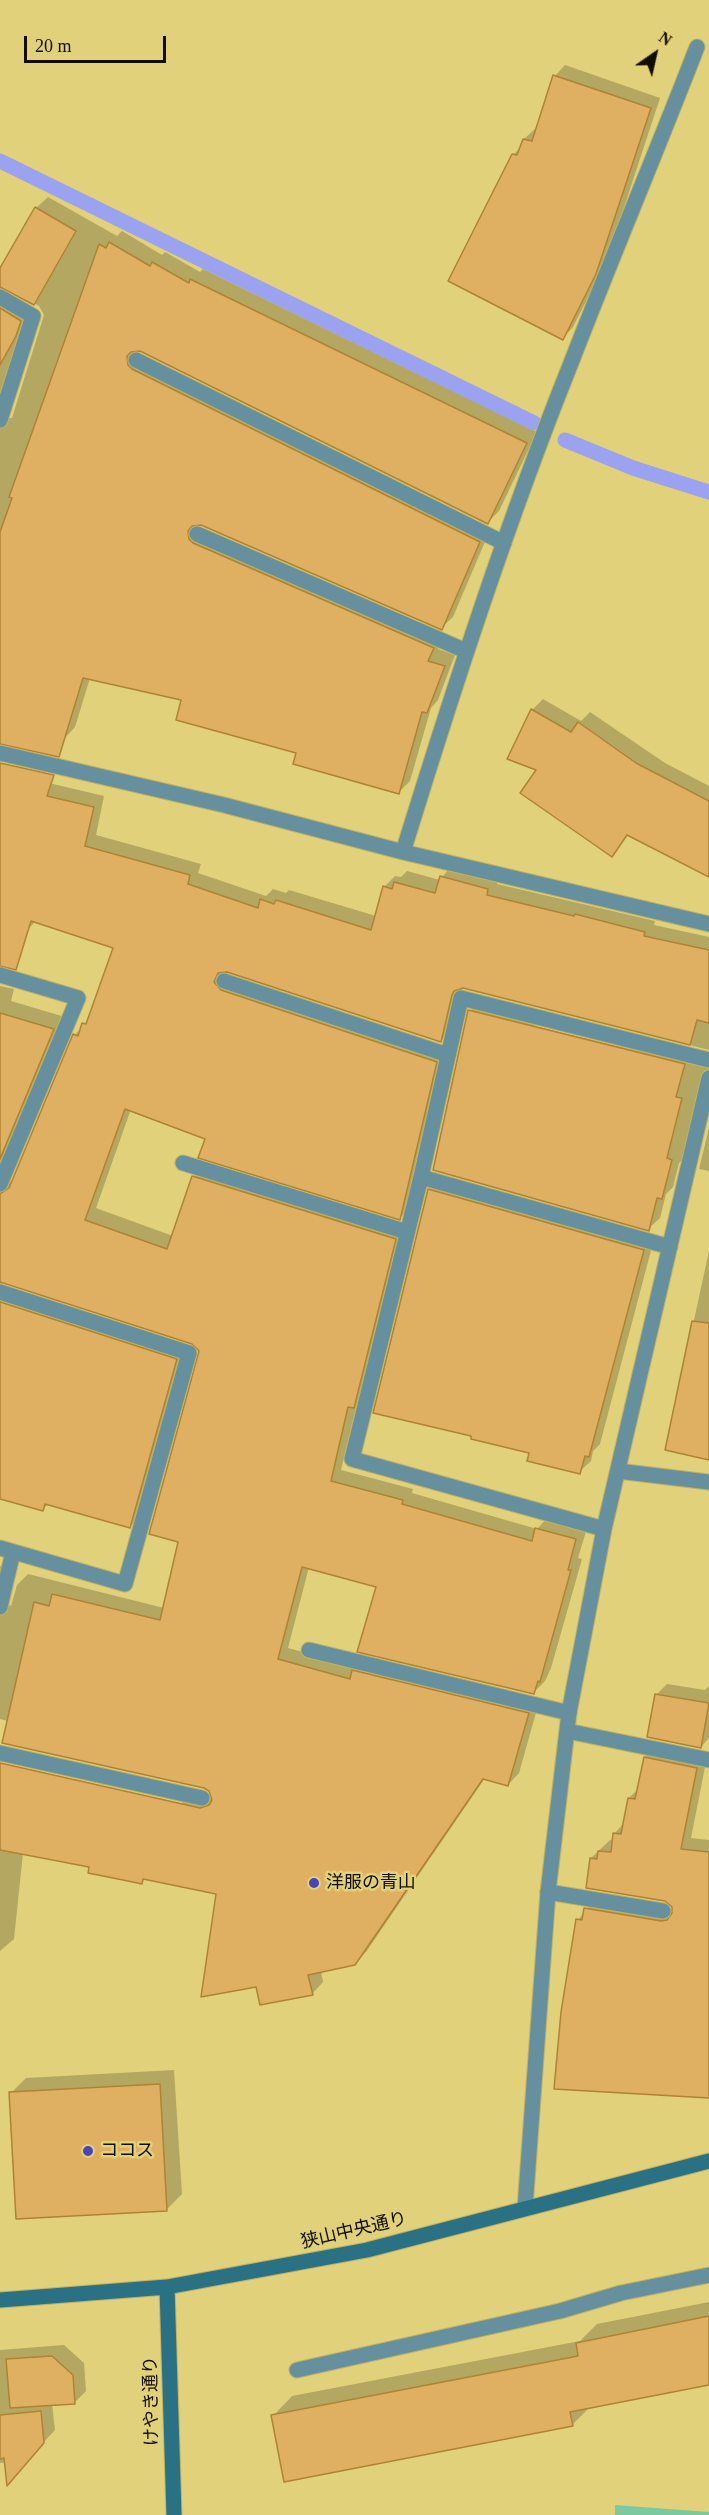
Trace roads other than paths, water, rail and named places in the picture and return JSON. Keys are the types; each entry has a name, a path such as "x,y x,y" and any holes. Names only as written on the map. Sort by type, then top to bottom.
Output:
{"street":[{"path":"403,852 466,651 504,543 570,364 698,47"},
{"path":"0,297 33,316 0,420"},
{"path":"136,360 504,543"},
{"path":"197,534 466,651"},
{"path":"0,753 224,805 403,852 709,924"},
{"path":"0,975 78,998 0,1184"},
{"path":"224,981 448,1055"},
{"path":"604,1529 352,1459 422,1177 461,998 709,1060"},
{"path":"525,2208 548,1892 569,1713 604,1529 709,1078"},
{"path":"183,1163 407,1232"},
{"path":"422,1177 670,1247"},
{"path":"0,1292 189,1353 125,1584 7,1550 0,1607"},
{"path":"618,1471 709,1482"},
{"path":"309,1650 569,1713"},
{"path":"567,1731 709,1760"},
{"path":"0,1753 201,1798"},
{"path":"548,1892 663,1911"},
{"name":"狭山中央通り","path":"0,2300 167,2287 367,2250 709,2160"},
{"path":"297,2370 560,2311 621,2293 709,2276"},
{"name":"けやき通り","path":"167,2287 174,2515"}],"waterway":[{"path":"0,161 534,423"},
{"path":"565,440 633,468 709,492"}],"place":[{"name":"洋服の青山","path":"314,1883"},
{"name":"ココス","path":"88,2151"}]}
